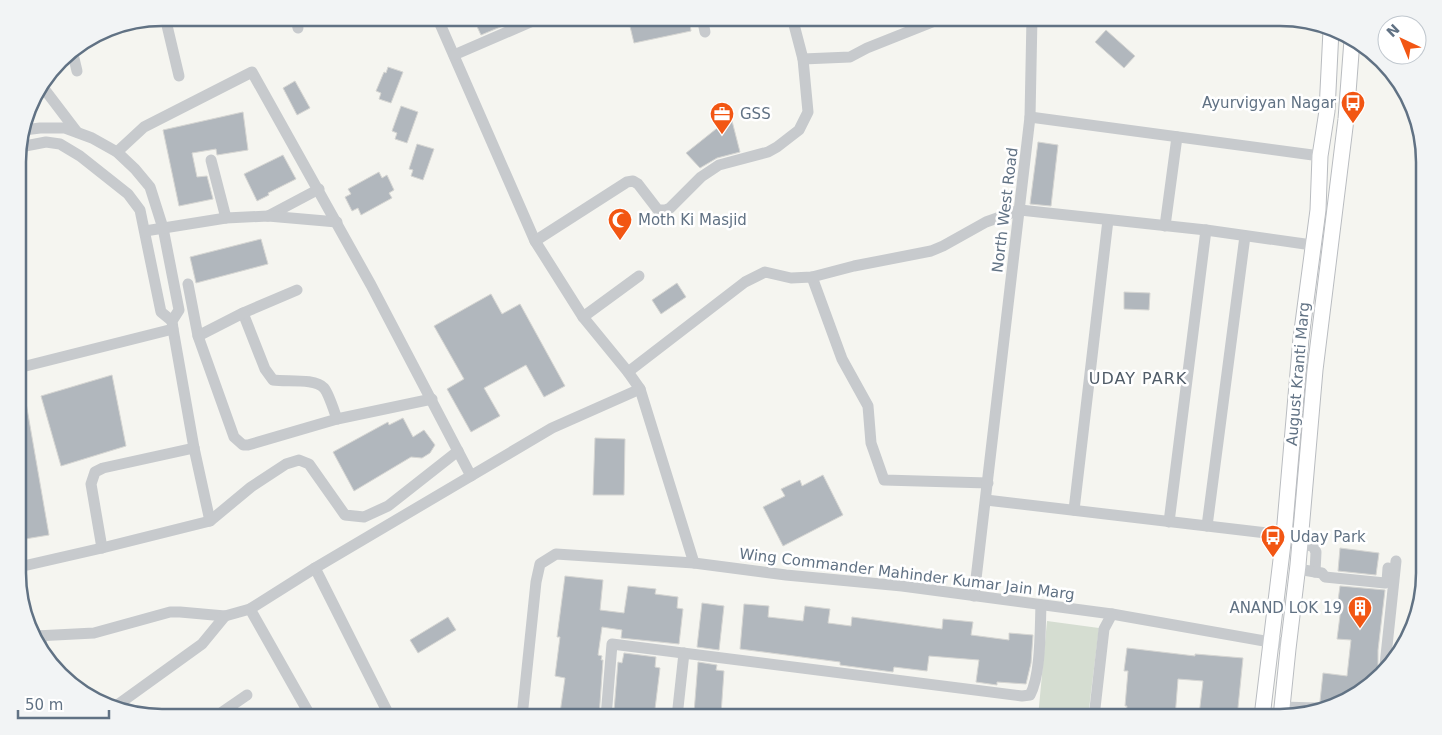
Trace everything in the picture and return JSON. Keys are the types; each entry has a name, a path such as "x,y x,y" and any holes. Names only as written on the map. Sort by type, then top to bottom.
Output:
{"main road":[{"name":"August Kranti Marg","path":"1263,708 1284,535 1301,338 1318,210 1320,156 1327,111 1331,37"},
{"name":"August Kranti Marg","path":"1282,708 1288,643 1298,569 1315,370 1346,119 1348,75 1354,48"}],"street":[{"path":"167,26 179,76"},
{"path":"441,26 535,241 583,318 628,372 640,390 694,563"},
{"path":"454,55 523,26"},
{"path":"703,26 704,32"},
{"path":"535,241 627,182 633,181 638,184 658,210 670,208 701,177 719,165 768,152 799,130 808,112 803,59 794,26"},
{"path":"803,59 850,57 867,48 924,26"},
{"name":"North West Road","path":"974,596 1030,117 1032,26"},
{"path":"74,59 77,71"},
{"path":"117,152 144,126 252,72 337,222 471,476"},
{"path":"46,92 77,132"},
{"path":"1030,117 1320,156"},
{"path":"31,129 65,128 92,138 117,152 150,187 163,228 179,310 173,325 194,448 210,521"},
{"path":"1165,226 1177,137"},
{"path":"27,146 46,142 60,144 80,156 128,194 140,210 161,312 173,325"},
{"path":"211,160 226,218"},
{"path":"268,216 319,189"},
{"path":"628,372 758,274 765,272 791,278 812,277 854,266 931,251 986,222 1020,210 1206,230 1312,245"},
{"path":"145,231 226,218 268,216 337,222"},
{"path":"1074,510 1108,220"},
{"path":"1169,522 1206,230"},
{"path":"1207,526 1245,236"},
{"path":"583,318 639,276"},
{"path":"812,277 842,359 868,406 871,443 884,480 988,483"},
{"path":"188,284 198,336 234,437 243,445 337,419 432,399"},
{"path":"198,336 243,313 297,290"},
{"path":"243,313 265,369 273,380 286,382 311,381 324,388 337,419"},
{"path":"26,366 173,325"},
{"path":"42,636 94,633 170,612 231,616 250,610 315,568 552,428 640,390"},
{"path":"102,548 91,484 95,472 103,468 194,448"},
{"path":"26,565 210,521 251,487 286,464 299,460 309,464 345,516 364,517 388,506 458,451"},
{"path":"986,500 1284,535"},
{"path":"1300,544 1313,546 1316,552 1324,553 1319,572"},
{"name":"Wing Commander Mahinder Kumar Jain Marg","path":"523,709 536,582 540,564 556,554 694,563 786,575 902,586 1112,614 1270,642 1288,643"},
{"path":"1298,569 1319,572 1326,577 1385,583 1387,582 1392,561 1384,659"},
{"path":"315,568 385,709"},
{"path":"607,709 612,644 852,676 1022,696 1030,695 1034,687 1041,605"},
{"path":"250,610 306,709"},
{"path":"1095,708 1104,629 1112,614"},
{"path":"121,702 202,644 225,616"},
{"path":"678,709 684,653"},
{"path":"227,709 246,695"}],"shaded area":[{"path":"1047,621 1099,628 1089,708 1039,708"}],"building":[{"path":"477,26 503,26 481,35"},
{"path":"630,26 690,26 691,31 634,43"},
{"path":"1106,30 1135,56 1124,68 1095,42"},
{"path":"388,67 403,72 391,103 379,99 381,93 376,91"},
{"path":"295,81 310,108 297,115 283,88"},
{"path":"401,106 418,112 407,143 395,139 397,133 392,131"},
{"path":"243,112 248,150 217,155 216,149 192,153 197,177 207,176 213,199 179,206 163,130"},
{"name":"GSS","path":"731,117 740,152 717,158 700,168 686,153"},
{"path":"1038,142 1058,145 1051,206 1030,204"},
{"path":"417,144 434,149 423,180 411,176 413,170 409,169"},
{"path":"283,155 296,179 268,193 269,195 257,201 244,174"},
{"path":"379,172 382,178 387,175 394,190 389,193 392,198 361,215 358,208 352,211 345,197 351,194 348,189"},
{"path":"261,239 268,264 196,283 190,257"},
{"path":"677,283 686,297 661,314 652,300"},
{"path":"1124,292 1150,293 1149,310 1124,309"},
{"path":"491,294 502,314 520,304 565,386 544,397 526,365 484,388 500,416 471,432 447,389 464,379 434,326"},
{"path":"112,375 126,446 61,466 41,396"},
{"path":"26,405 49,535 26,539"},
{"path":"403,418 413,437 424,430 435,445 430,453 422,458 411,457 354,491 333,452 388,422 389,425"},
{"path":"595,438 625,439 624,495 593,495"},
{"path":"823,475 843,515 783,546 763,507 785,496 781,489 800,480 802,486"},
{"path":"1340,548 1379,553 1376,575 1338,571"},
{"path":"565,576 603,580 600,610 624,613 628,586 656,589 655,594 678,597 677,608 683,609 679,644 621,638 622,630 602,627 598,655 602,656 601,660 603,660 600,709 561,709 565,678 555,676 560,637 557,637"},
{"path":"1340,586 1385,590 1378,666 1355,686 1340,695 1321,702 1323,673 1347,676 1351,640 1337,639 1341,608 1337,608"},
{"path":"702,603 724,606 719,650 697,647"},
{"path":"744,604 769,606 768,617 803,621 805,606 830,609 828,623 851,626 852,617 942,629 943,619 973,622 971,635 1009,640 1009,633 1033,635 1031,663 1026,684 997,682 997,685 976,682 979,660 929,656 927,671 894,667 893,672 840,665 840,662 740,649"},
{"path":"448,617 456,630 418,653 410,640"},
{"path":"1127,648 1195,656 1195,654 1243,658 1238,708 1200,708 1203,681 1178,679 1176,708 1127,708 1127,706 1125,706 1128,671 1124,671"},
{"path":"624,653 656,657 655,667 660,668 655,709 614,709 618,662 622,663"},
{"path":"698,662 717,665 716,670 724,671 721,709 694,709"}],"place":[{"name":"Ayurvigyan Nagar","path":"1353,124"},
{"name":"GSS","path":"722,135"},
{"name":"Moth Ki Masjid","path":"620,241"},
{"name":"Uday Park","path":"1273,558"},
{"name":"ANAND LOK 19","path":"1360,629"}],"district":[{"name":"UDAY PARK","path":"1138,378"}]}
